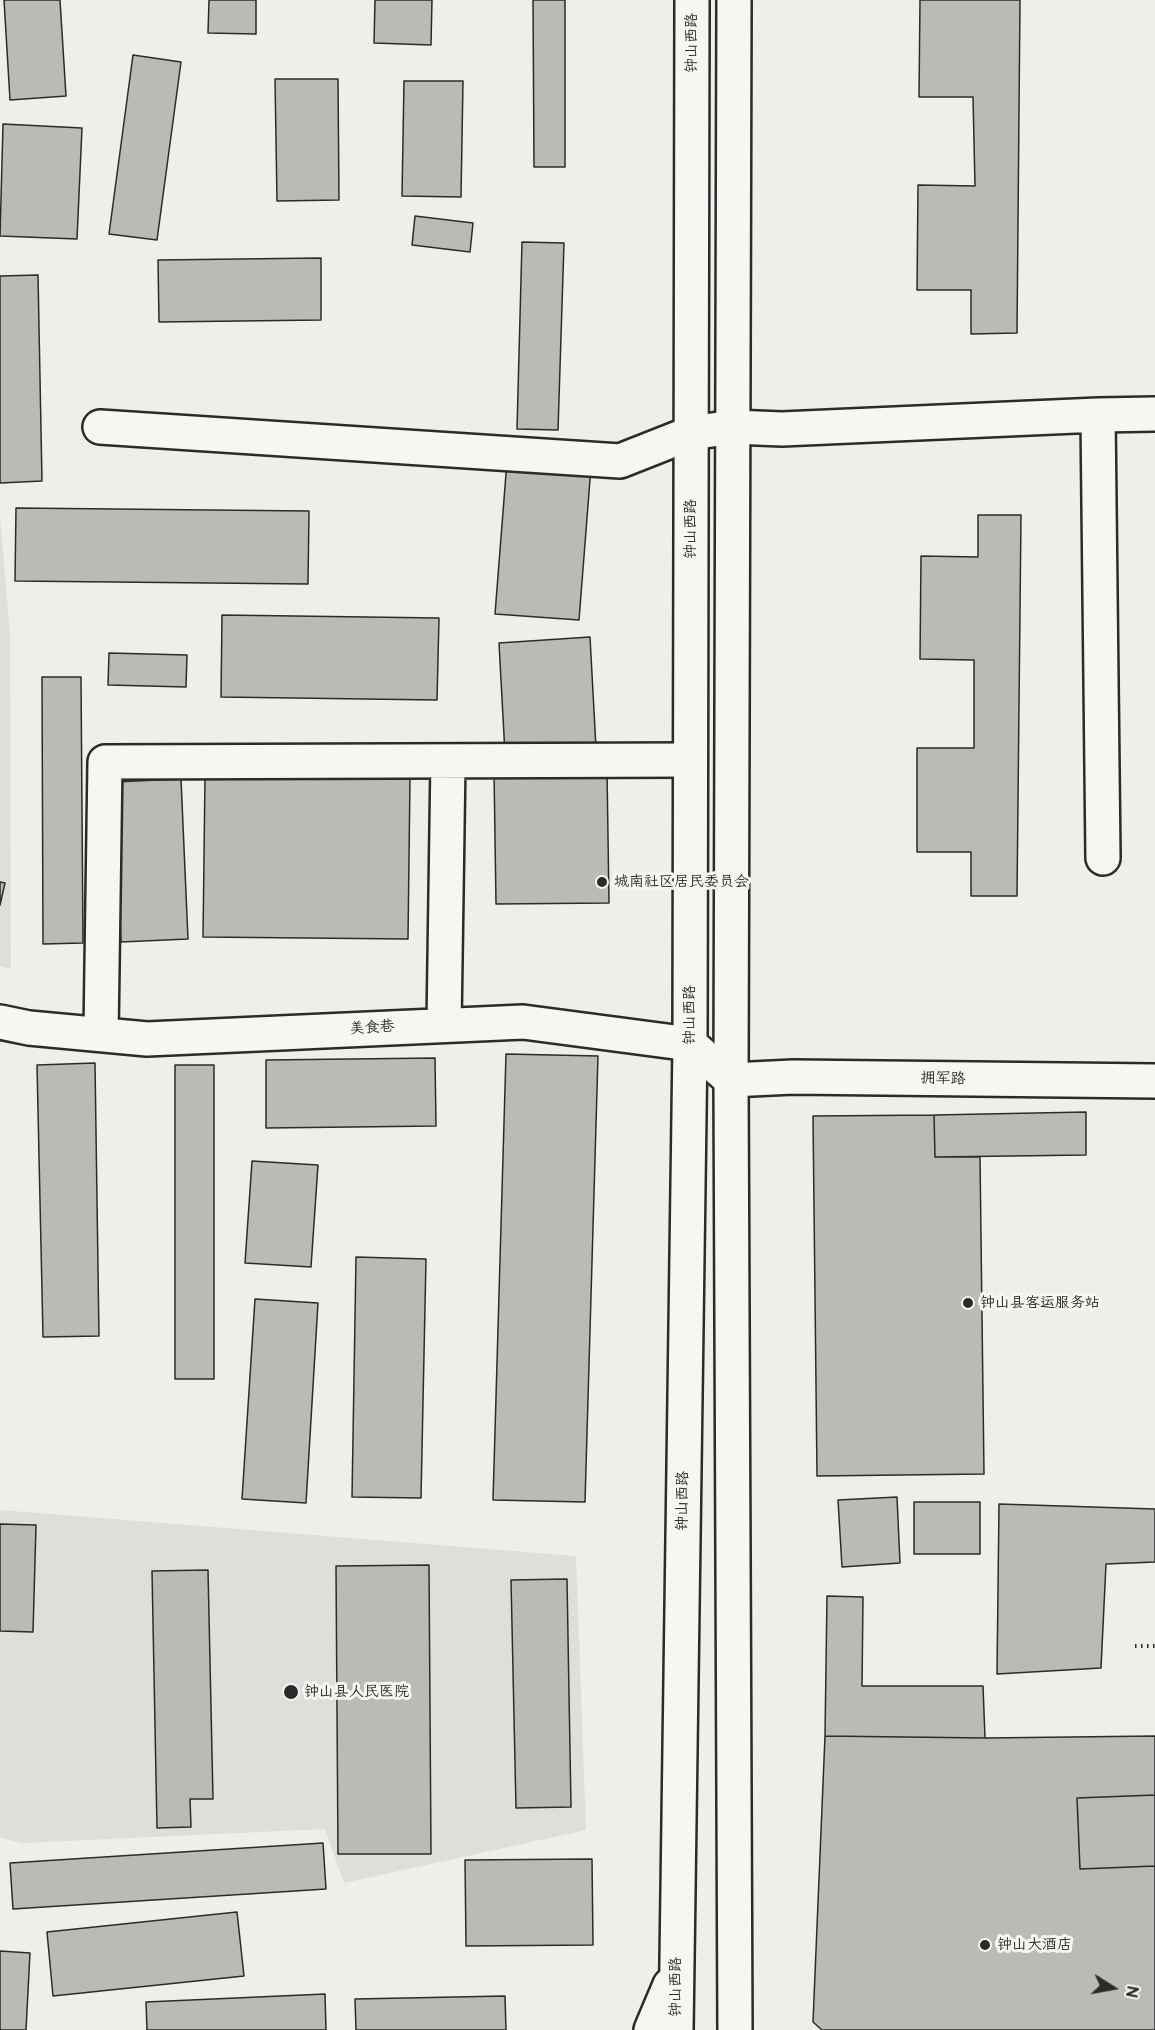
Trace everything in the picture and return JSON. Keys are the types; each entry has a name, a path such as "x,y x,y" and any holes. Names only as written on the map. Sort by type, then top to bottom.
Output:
{"main road":[{"name":"钟山西路","path":"676,2030 690,1044 692,0"},
{"path":"734,0 731,1080 735,2030"},
{"path":"100,427 620,461 691,433 733,427 782,429 1155,414"},
{"path":"1098,415 1103,858"},
{"path":"101,1034 105,762 690,760"},
{"path":"444,1025 448,761"},
{"name":"美食巷","path":"0,1022 29,1028 147,1039 523,1022 690,1044"},
{"path":"690,1044 731,1080"},
{"name":"拥军路","path":"731,1080 805,1077 1155,1081"},
{"path":"651,2030 676,1972"}],"path":[{"path":"1135,1646 1155,1646"}],"shaded area":[{"path":"0,518 10,632 11,969 0,966"},
{"name":"钟山县人民医院","path":"0,1510 576,1556 586,1830 344,1883 325,1829 23,1843 0,1838"}],"building":[{"path":"4,0 60,0 66,96 10,100"},
{"path":"209,0 256,0 256,34 208,33"},
{"path":"375,0 432,0 431,45 374,43"},
{"path":"533,0 565,0 565,167 534,167"},
{"path":"920,0 1020,0 1017,333 971,334 971,290 917,290 918,185 975,186 973,97 919,97"},
{"path":"133,55 181,62 157,240 109,234"},
{"path":"275,79 338,79 339,200 277,201"},
{"path":"404,81 463,81 461,197 402,196"},
{"path":"3,124 82,128 77,239 0,236"},
{"path":"415,216 473,223 470,252 412,245"},
{"path":"522,242 564,243 558,430 517,429"},
{"path":"321,258 321,320 159,322 158,260"},
{"path":"38,275 42,481 0,483 0,276"},
{"path":"507,461 591,467 579,620 495,614"},
{"path":"16,508 309,511 308,584 15,581"},
{"path":"978,515 1021,515 1017,896 971,896 971,852 917,852 917,748 974,748 974,660 920,659 921,556 978,557"},
{"path":"222,615 439,618 437,700 221,697"},
{"path":"590,637 596,748 505,754 499,643"},
{"path":"109,653 187,655 186,687 108,685"},
{"path":"42,677 81,677 83,943 43,944"},
{"path":"607,770 609,903 496,904 494,771"},
{"path":"205,777 410,778 408,939 203,937"},
{"path":"181,779 188,939 121,942 114,782"},
{"path":"0,882 5,883 0,905"},
{"path":"506,1054 598,1056 585,1502 493,1500"},
{"path":"435,1058 436,1126 266,1128 266,1060"},
{"path":"95,1063 99,1336 43,1337 37,1065"},
{"path":"175,1065 214,1065 214,1379 175,1379"},
{"path":"1086,1112 1086,1155 935,1157 934,1115"},
{"path":"934,1115 935,1157 980,1157 984,1474 817,1476 813,1116"},
{"path":"252,1161 318,1165 311,1267 245,1263"},
{"path":"356,1257 426,1259 421,1498 352,1497"},
{"path":"255,1299 318,1303 306,1503 242,1499"},
{"path":"897,1497 900,1563 842,1567 838,1500"},
{"path":"914,1502 980,1502 980,1554 914,1554"},
{"path":"999,1504 1155,1509 1155,1562 1106,1564 1101,1668 997,1674"},
{"path":"0,1524 36,1525 33,1632 0,1631"},
{"path":"429,1565 431,1854 338,1854 336,1566"},
{"path":"208,1570 213,1799 190,1799 191,1827 157,1828 152,1571"},
{"path":"567,1579 571,1807 516,1808 511,1580"},
{"path":"827,1596 863,1597 862,1686 983,1686 985,1738 825,1736"},
{"name":"钟山大酒店","path":"825,1736 985,1738 1155,1736 1155,1795 1077,1798 1080,1869 1155,1866 1155,2030 822,2030 813,2022"},
{"path":"1155,1795 1155,1866 1080,1869 1077,1798"},
{"path":"323,1843 326,1889 13,1909 10,1863"},
{"path":"592,1859 593,1945 466,1946 465,1860"},
{"path":"237,1912 244,1976 53,1996 47,1932"},
{"path":"0,1951 30,1953 26,2030 0,2030"},
{"path":"325,1994 326,2030 147,2030 146,2002"},
{"path":"505,1996 506,2030 356,2030 355,1999"}],"place":[{"name":"城南社区居民委员会","path":"602,882"},
{"name":"钟山县客运服务站","path":"968,1303"},
{"name":"钟山县人民医院","path":"291,1692"},
{"name":"钟山大酒店","path":"985,1945"}]}
